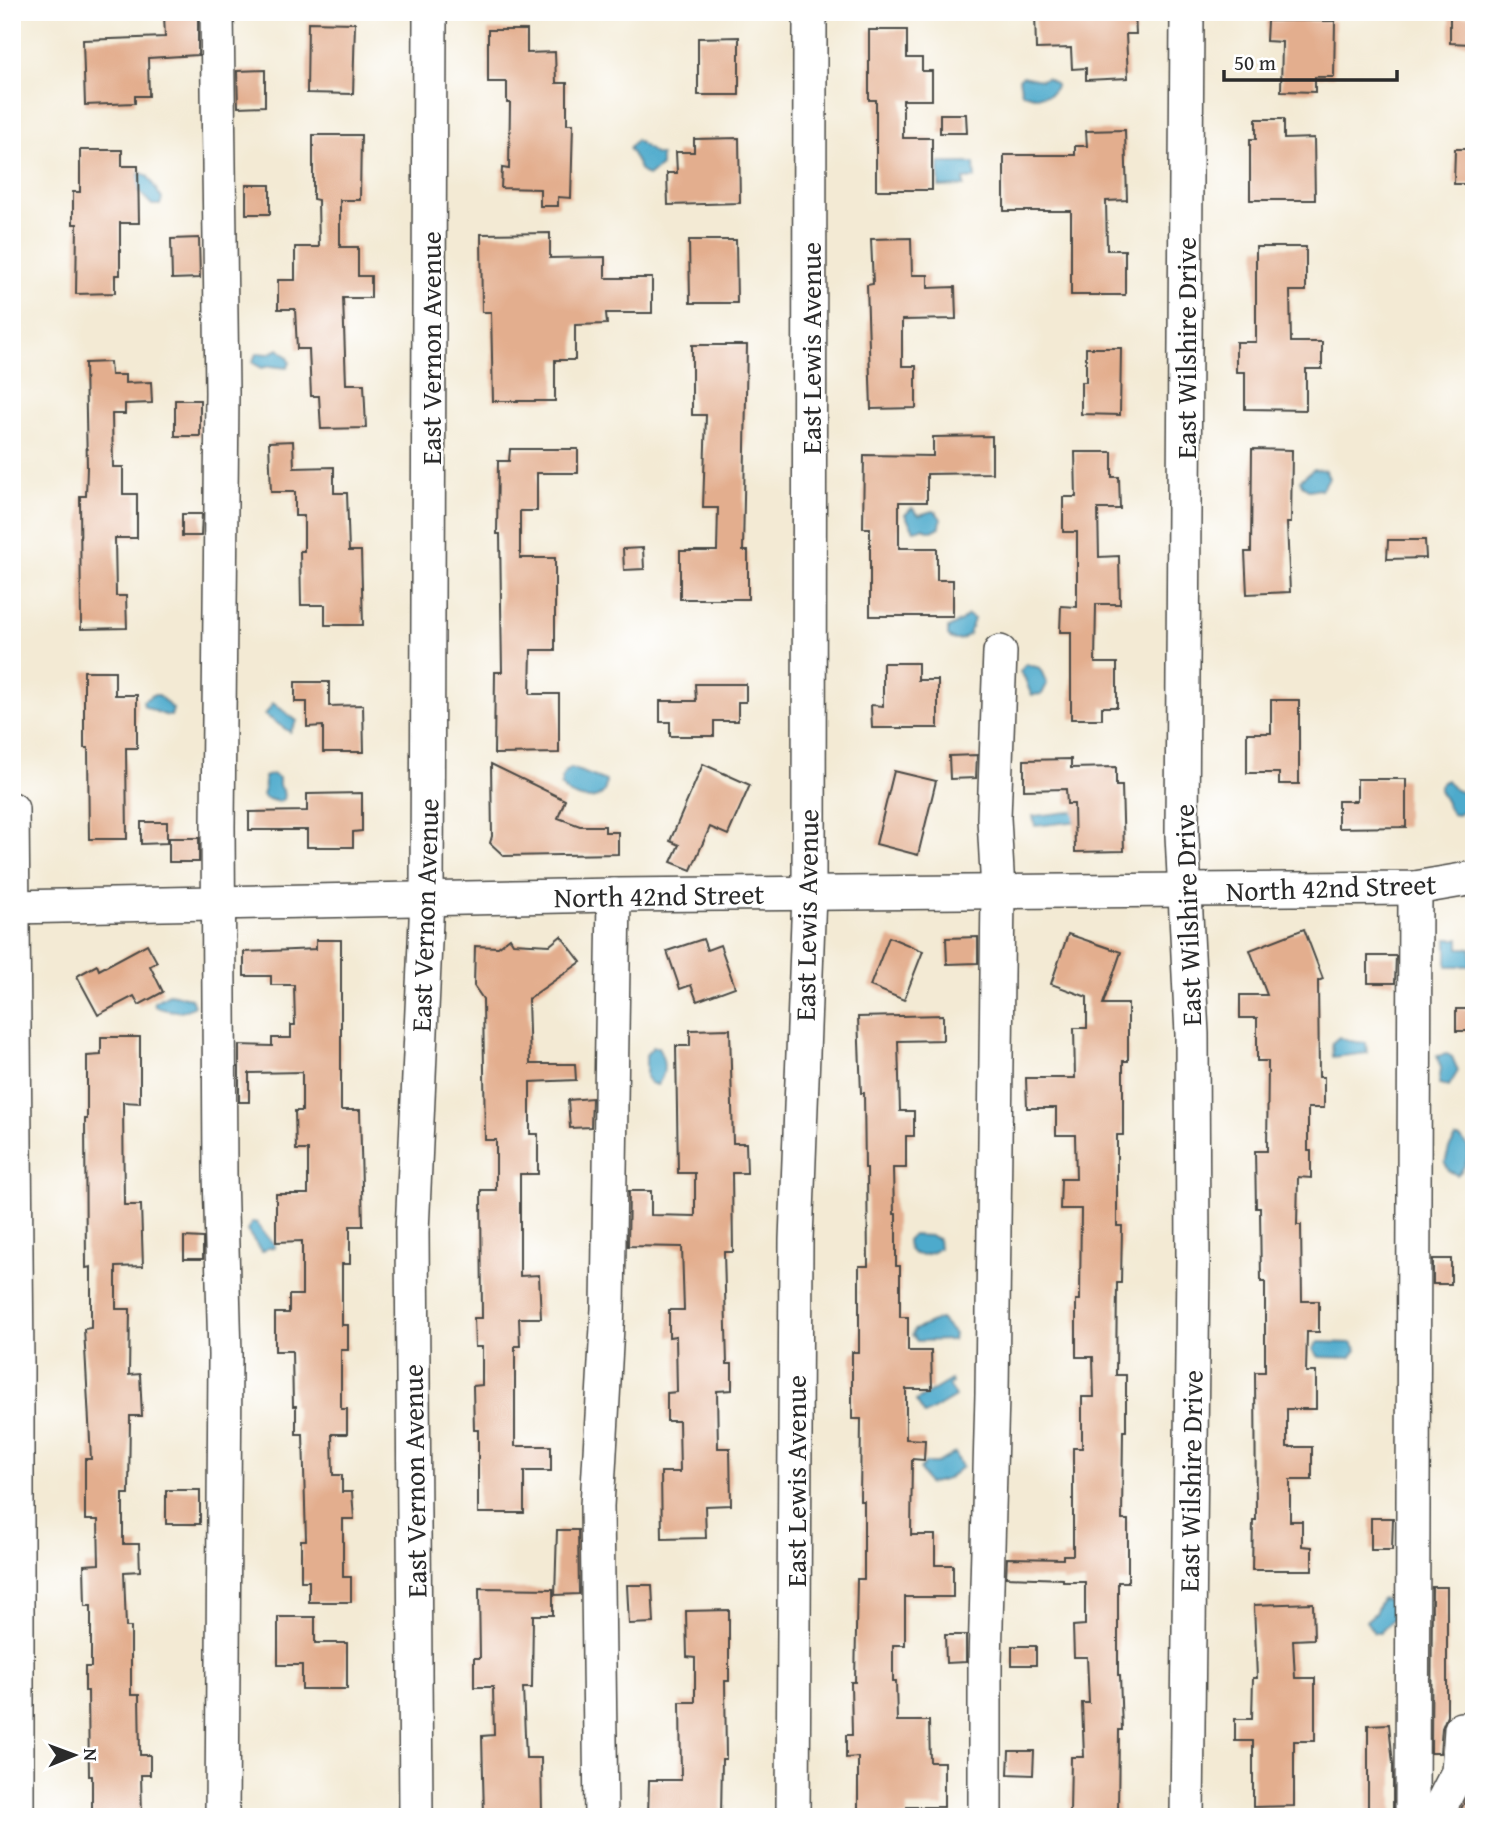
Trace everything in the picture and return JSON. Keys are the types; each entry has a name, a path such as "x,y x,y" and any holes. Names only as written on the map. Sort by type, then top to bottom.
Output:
{"street":[{"path":"217,12 222,392 220,1174 225,1355 222,1817"},
{"name":"East Vernon Avenue","path":"416,1817 412,1232 427,898 430,12"},
{"name":"East Lewis Avenue","path":"793,1817 796,1240 809,894 810,12"},
{"name":"East Wilshire Drive","path":"1187,12 1182,821 1192,1034 1193,1247 1187,1817"},
{"path":"985,1817 985,1663 992,1394 998,891 994,818 1000,652"},
{"path":"12,809 17,1817"},
{"name":"North 42nd Street","path":"13,906 614,895 1415,887 1474,878"},
{"path":"1412,1817 1415,887"},
{"path":"601,1817 597,1506 608,1309 614,895"},
{"path":"1435,1817 1458,1772 1461,1729"}],"water":[{"path":"1022,76 1041,80 1046,78 1056,84 1056,87 1049,95 1034,96 1022,93 1019,79"},
{"path":"636,140 656,155 661,155 661,166 648,176 641,171 629,148"},
{"path":"939,163 974,163 975,178 964,179 964,186 939,187"},
{"path":"140,173 147,175 162,199 160,205 152,205 137,189 137,176"},
{"path":"279,349 288,357 290,363 287,368 262,368 253,363 258,353 268,354"},
{"path":"1314,469 1325,470 1329,478 1321,490 1310,490 1302,485 1300,480"},
{"path":"912,508 919,515 936,512 941,519 940,527 932,531 922,528 914,530 905,515"},
{"path":"968,615 974,619 969,634 959,640 948,636 948,628"},
{"path":"1026,664 1040,668 1047,684 1042,694 1032,695 1030,692 1020,672"},
{"path":"158,695 173,709 171,716 144,706 143,701"},
{"path":"273,703 297,721 290,732 265,715"},
{"path":"571,768 606,781 601,795 588,799 566,791 561,786 562,780"},
{"path":"272,774 279,778 279,786 283,790 284,798 279,802 262,795 264,777"},
{"path":"1447,780 1455,790 1467,794 1468,807 1458,815 1452,814 1439,790 1441,783"},
{"path":"1095,809 1096,819 1035,826 1033,816"},
{"path":"1447,939 1459,939 1459,948 1471,948 1471,966 1447,966"},
{"path":"169,994 191,998 194,1006 175,1011 155,1006 154,1002"},
{"path":"1339,1037 1366,1043 1367,1053 1333,1057 1332,1043"},
{"path":"653,1047 658,1047 663,1061 664,1071 657,1085 650,1083 646,1077 646,1055"},
{"path":"1447,1054 1452,1057 1458,1071 1449,1086 1439,1084 1441,1068 1437,1056"},
{"path":"1456,1138 1460,1138 1468,1146 1465,1165 1457,1175 1449,1171 1445,1163"},
{"path":"252,1222 257,1223 275,1245 274,1248 262,1252 247,1231"},
{"path":"912,1235 932,1236 938,1239 939,1248 924,1255 914,1254 910,1251 907,1240"},
{"path":"940,1319 954,1334 953,1340 917,1341 912,1335 914,1330"},
{"path":"1318,1342 1352,1343 1357,1350 1351,1358 1319,1357 1313,1349"},
{"path":"951,1380 949,1385 955,1397 925,1415 916,1401"},
{"path":"955,1453 962,1467 947,1479 928,1484 920,1470 925,1463 937,1463"},
{"path":"1382,1598 1391,1602 1394,1618 1380,1633 1374,1633 1366,1621 1375,1613"}],"building":[{"path":"1035,12 1135,12 1136,34 1126,34 1128,78 1086,80 1086,68 1072,69 1071,48 1036,49"},
{"path":"198,13 198,55 148,58 149,96 135,96 135,103 85,105 83,40 165,37 164,15"},
{"path":"1450,16 1471,16 1471,44 1450,43"},
{"path":"1267,21 1335,21 1334,77 1315,77 1315,92 1281,91 1282,42 1266,41"},
{"path":"308,22 355,23 353,94 307,93"},
{"path":"488,30 527,30 527,53 555,52 556,83 567,83 567,124 573,124 571,198 558,197 558,206 540,206 540,189 501,188 502,168 509,169 510,103 507,103 507,82 488,82"},
{"path":"869,30 907,30 907,58 922,58 922,71 932,71 932,100 903,100 903,138 932,138 932,190 876,190 876,100 869,100"},
{"path":"739,37 739,95 698,95 698,38"},
{"path":"265,70 265,106 238,107 237,71"},
{"path":"940,114 966,114 967,133 940,133"},
{"path":"1256,119 1284,119 1284,139 1314,138 1315,200 1250,200 1250,139 1256,139"},
{"path":"1125,130 1127,200 1106,201 1107,250 1125,250 1125,295 1071,295 1071,211 1004,211 1004,155 1075,155 1075,146 1087,146 1086,131"},
{"path":"313,135 361,135 360,200 340,200 340,247 358,247 358,276 371,276 371,298 343,298 346,384 364,384 366,428 321,429 319,396 311,396 309,349 297,349 295,309 278,309 278,280 295,280 295,247 319,247 318,200 313,199"},
{"path":"739,138 740,203 668,205 667,173 677,173 676,152 694,152 694,139"},
{"path":"1455,149 1474,149 1474,184 1454,184"},
{"path":"80,150 122,150 122,166 138,166 139,223 120,223 120,275 115,275 115,293 76,294 77,224 73,224 73,192 80,192"},
{"path":"246,185 270,185 270,214 246,214"},
{"path":"550,233 550,258 605,257 605,278 652,278 652,313 606,313 607,324 575,325 575,360 555,360 555,401 493,401 491,312 482,312 481,234"},
{"path":"199,238 200,278 172,279 171,239"},
{"path":"911,238 912,275 928,275 928,288 955,287 956,319 902,320 902,366 916,366 916,408 871,409 867,285 873,284 871,239"},
{"path":"689,240 736,240 737,303 690,303"},
{"path":"1256,247 1306,247 1306,291 1290,291 1291,342 1322,342 1322,369 1306,369 1306,410 1245,409 1245,372 1236,372 1236,342 1256,342"},
{"path":"692,345 747,345 743,551 748,551 748,599 680,599 680,551 717,551 718,508 703,508 706,415 692,415"},
{"path":"1086,348 1121,348 1120,415 1081,414 1081,382 1086,382"},
{"path":"110,362 111,375 125,375 125,383 151,382 152,403 125,404 125,414 112,414 113,467 123,467 123,494 137,494 137,538 115,538 116,596 126,596 127,628 81,629 80,496 86,496 87,467 85,363"},
{"path":"175,400 200,400 200,436 175,436"},
{"path":"992,436 992,473 927,474 927,502 899,502 899,548 937,548 937,580 953,580 953,616 870,616 870,528 863,528 864,455 933,456 933,437"},
{"path":"293,441 294,468 334,467 334,493 347,493 349,551 361,551 363,625 325,625 325,605 301,605 300,551 304,551 304,516 295,516 295,492 271,492 269,442"},
{"path":"510,449 578,449 578,473 537,473 537,511 520,511 520,558 555,558 555,650 531,650 530,694 559,694 559,753 494,754 495,672 502,672 500,534 497,534 498,461 509,461"},
{"path":"1252,449 1292,450 1291,523 1287,523 1290,592 1247,594 1245,552 1251,552"},
{"path":"1075,452 1112,452 1112,477 1119,477 1120,509 1098,509 1099,557 1119,556 1120,604 1096,604 1095,663 1117,663 1117,707 1102,707 1102,719 1071,719 1071,632 1060,632 1061,606 1077,607 1077,532 1063,532 1063,497 1076,497"},
{"path":"182,514 202,514 201,536 182,536"},
{"path":"1388,540 1425,540 1426,558 1387,559"},
{"path":"643,548 644,569 624,570 623,549"},
{"path":"883,663 918,663 918,680 938,680 938,728 872,728 871,705 883,706"},
{"path":"84,671 115,671 115,695 137,695 137,748 126,748 127,839 89,839 88,748 84,748"},
{"path":"295,682 329,682 329,706 363,705 364,752 323,752 323,726 307,727 307,702 295,702"},
{"path":"695,684 746,684 746,702 738,702 738,721 714,721 714,736 670,736 670,722 660,722 660,701 696,701"},
{"path":"1271,700 1299,700 1299,784 1279,784 1279,773 1247,773 1247,733 1271,733"},
{"path":"977,755 976,778 950,779 949,756"},
{"path":"1071,759 1071,768 1116,767 1116,786 1122,786 1124,851 1075,852 1074,804 1067,804 1066,789 1024,790 1024,760"},
{"path":"491,764 565,800 558,818 580,826 605,826 605,832 618,832 618,854 504,856 490,843"},
{"path":"703,764 750,785 728,835 710,827 691,870 671,862 679,845 670,841"},
{"path":"894,771 936,781 918,855 876,844"},
{"path":"1357,779 1406,779 1406,827 1338,828 1338,801 1357,801"},
{"path":"362,793 362,831 353,832 353,847 307,847 307,830 249,830 249,812 307,811 307,794"},
{"path":"141,822 167,822 167,843 141,844"},
{"path":"169,838 199,838 199,862 169,862"},
{"path":"1304,929 1323,979 1318,981 1319,1077 1324,1077 1324,1108 1308,1108 1311,1178 1298,1177 1297,1225 1301,1225 1302,1301 1319,1301 1319,1332 1307,1332 1306,1372 1316,1372 1316,1409 1287,1409 1287,1447 1312,1447 1312,1480 1290,1480 1290,1521 1302,1521 1302,1546 1312,1547 1312,1570 1252,1570 1253,1520 1256,1520 1255,1372 1265,1372 1265,1282 1261,1282 1260,1208 1256,1208 1255,1151 1267,1151 1268,1061 1257,1061 1257,1018 1240,1018 1240,995 1267,995 1250,950"},
{"path":"1068,934 1121,952 1103,1004 1128,1004 1128,1061 1123,1061 1123,1135 1117,1135 1117,1226 1122,1226 1121,1283 1117,1283 1116,1375 1126,1375 1122,1520 1128,1520 1128,1582 1118,1582 1118,1675 1122,1730 1119,1730 1118,1814 1070,1814 1071,1757 1084,1757 1082,1703 1089,1703 1087,1657 1074,1657 1073,1626 1085,1625 1085,1582 1006,1577 1007,1558 1063,1559 1063,1555 1073,1555 1073,1448 1082,1448 1082,1397 1094,1397 1093,1357 1076,1357 1081,1209 1060,1209 1061,1179 1076,1179 1075,1135 1056,1135 1056,1108 1027,1108 1026,1078 1075,1078 1074,1028 1087,1028 1087,997 1051,984"},
{"path":"561,936 581,962 528,999 530,1064 575,1064 576,1080 530,1082 530,1134 538,1134 538,1174 520,1174 520,1276 539,1275 541,1318 519,1318 520,1346 515,1346 515,1446 551,1446 551,1471 524,1471 524,1513 478,1513 478,1430 474,1430 473,1386 482,1385 482,1347 475,1347 474,1318 482,1318 481,1190 496,1190 496,1140 485,1140 483,999 474,986 475,946 498,947 510,938 513,943 550,945"},
{"path":"889,937 923,951 904,1000 870,986"},
{"path":"978,937 978,963 947,964 946,938"},
{"path":"703,939 707,950 720,945 735,987 697,1001 691,985 680,989 667,951"},
{"path":"316,940 341,940 341,1110 360,1110 363,1226 350,1226 350,1264 342,1264 342,1325 348,1325 348,1350 341,1350 341,1409 347,1409 347,1434 332,1434 333,1475 342,1475 342,1492 352,1492 354,1519 343,1519 343,1577 351,1577 351,1602 309,1602 309,1581 301,1581 301,1540 306,1540 303,1434 296,1434 292,1351 275,1351 275,1313 289,1313 289,1295 302,1295 302,1241 276,1242 276,1194 308,1194 308,1150 296,1150 295,1111 302,1111 302,1072 249,1073 249,1102 239,1102 239,1045 272,1046 272,1038 291,1038 291,1025 295,1025 294,985 271,985 271,976 244,976 244,952 316,949"},
{"path":"147,944 157,962 150,966 163,992 139,1005 134,996 98,1015 77,976 97,965 99,970"},
{"path":"1368,956 1396,956 1395,983 1368,983"},
{"path":"1456,1009 1474,1009 1474,1031 1456,1031"},
{"path":"943,1015 943,1040 898,1041 900,1111 914,1111 914,1136 906,1136 906,1168 893,1168 896,1266 900,1266 900,1317 908,1317 908,1351 931,1351 932,1389 906,1389 906,1439 925,1440 924,1460 912,1459 911,1535 935,1535 935,1565 953,1565 953,1597 905,1597 905,1645 893,1645 893,1682 896,1682 897,1721 929,1721 930,1762 944,1762 944,1807 907,1807 907,1817 858,1817 858,1757 846,1758 846,1735 852,1735 851,1682 855,1682 857,1579 864,1579 864,1501 860,1501 861,1419 852,1419 852,1352 859,1352 859,1266 868,1266 864,1093 861,1093 858,1017"},
{"path":"730,1029 733,1143 746,1143 747,1173 732,1173 733,1252 724,1252 727,1364 732,1364 732,1390 717,1391 718,1448 730,1448 731,1505 705,1506 706,1538 662,1539 661,1472 680,1472 679,1421 667,1421 667,1393 677,1392 676,1336 669,1337 669,1310 684,1310 682,1247 628,1246 629,1191 651,1191 651,1215 695,1216 695,1173 678,1173 676,1046 690,1046 690,1030"},
{"path":"101,1037 140,1037 140,1103 123,1102 124,1205 141,1205 143,1266 116,1267 116,1309 130,1309 129,1375 140,1374 142,1416 130,1416 129,1494 123,1494 123,1544 139,1544 140,1571 124,1572 126,1627 131,1627 131,1695 139,1695 140,1755 150,1755 150,1775 141,1775 142,1817 92,1817 92,1776 89,1776 88,1691 85,1691 85,1667 91,1667 91,1606 85,1606 84,1565 99,1564 98,1520 85,1520 85,1459 91,1459 84,1329 91,1328 91,1267 86,1268 85,1119 87,1056 101,1055"},
{"path":"592,1098 591,1127 570,1128 568,1100"},
{"path":"184,1237 203,1238 203,1259 184,1259"},
{"path":"1433,1259 1451,1259 1451,1284 1433,1284"},
{"path":"166,1490 200,1490 200,1524 166,1524"},
{"path":"1371,1518 1393,1518 1392,1550 1371,1550"},
{"path":"557,1530 578,1530 579,1594 555,1595"},
{"path":"627,1585 652,1585 654,1623 629,1624"},
{"path":"1432,1587 1447,1587 1447,1716 1442,1728 1440,1753 1431,1753"},
{"path":"479,1588 553,1589 553,1615 533,1615 532,1688 523,1688 526,1758 541,1758 542,1813 484,1815 482,1736 494,1735 493,1687 474,1687 474,1658 480,1658"},
{"path":"1313,1603 1314,1639 1293,1640 1295,1678 1315,1678 1315,1741 1294,1741 1294,1806 1253,1807 1253,1741 1235,1741 1235,1719 1252,1719 1253,1678 1257,1678 1254,1605"},
{"path":"729,1610 729,1681 725,1681 726,1759 722,1759 721,1817 648,1817 649,1780 681,1780 680,1702 695,1702 695,1658 687,1657 686,1611"},
{"path":"278,1617 315,1617 315,1643 347,1643 347,1689 302,1689 302,1665 278,1665"},
{"path":"945,1635 966,1635 966,1662 946,1663"},
{"path":"1012,1646 1036,1646 1036,1665 1012,1665"},
{"path":"1389,1724 1393,1764 1393,1817 1368,1817 1368,1725"},
{"path":"1009,1751 1034,1751 1033,1775 1008,1774"},
{"path":"1474,1783 1474,1817 1457,1817"}]}
